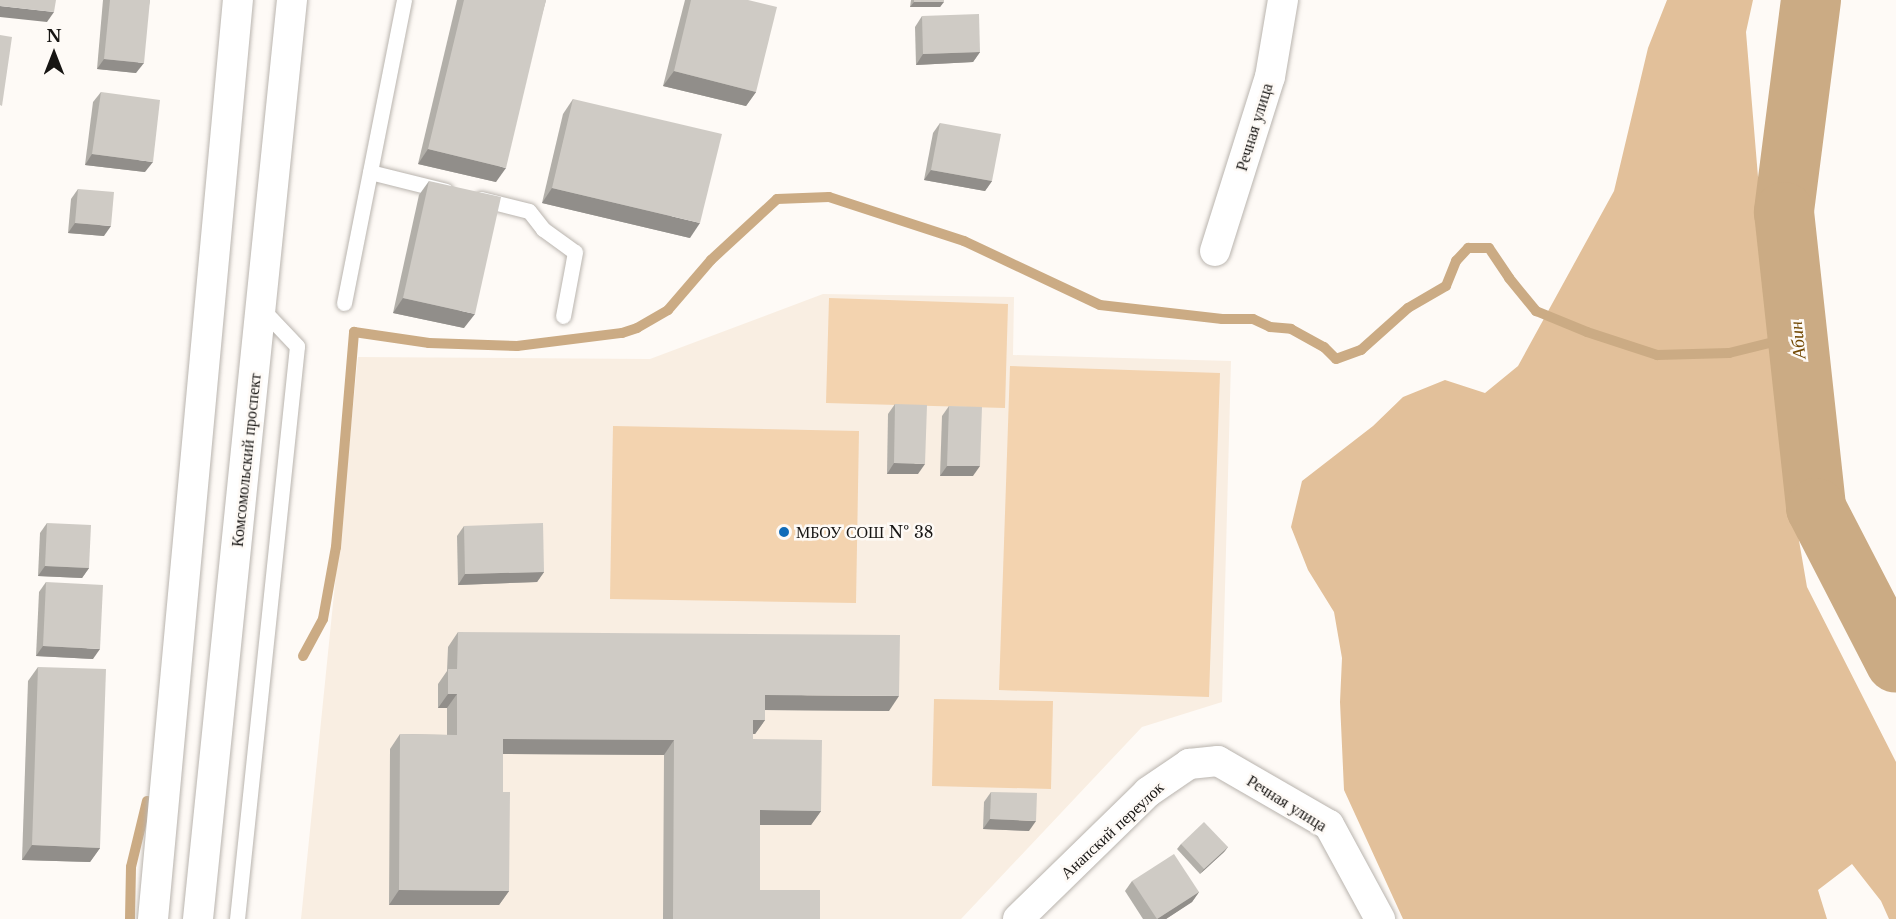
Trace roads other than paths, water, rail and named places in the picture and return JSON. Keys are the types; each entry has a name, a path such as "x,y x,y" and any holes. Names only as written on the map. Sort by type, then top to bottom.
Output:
{"street":[{"path":"153,919 238,0"},
{"name":"Комсомольский проспект","path":"198,919 292,0"},
{"name":"Речная улица","path":"1215,251 1270,77 1283,0"},
{"name":"Речная улица","path":"1218,761 1329,825 1380,919"},
{"name":"Анапский переулок","path":"1017,919 1148,792 1189,764 1218,761"}],"lane":[{"path":"344,303 404,0"},
{"path":"370,172 529,211 543,229 575,252 563,316"},
{"path":"237,919 297,345 261,308"}],"waterway":[{"name":"Абин","path":"1811,0 1784,212 1816,508 1896,663"},
{"path":"303,656 323,619 336,547 354,332 429,343 517,346 622,333 637,328 668,310 711,260 777,199 829,197 964,241 1100,305 1222,319 1253,319 1270,327 1291,329 1324,347 1336,359 1361,350 1408,308 1446,286 1456,261 1468,248 1489,248 1509,278 1536,311 1587,332 1657,355 1729,353 1798,336"},
{"path":"130,919 131,867 147,801"}],"place":[{"name":"МБОУ СОШ № 38","path":"784,532"}]}
